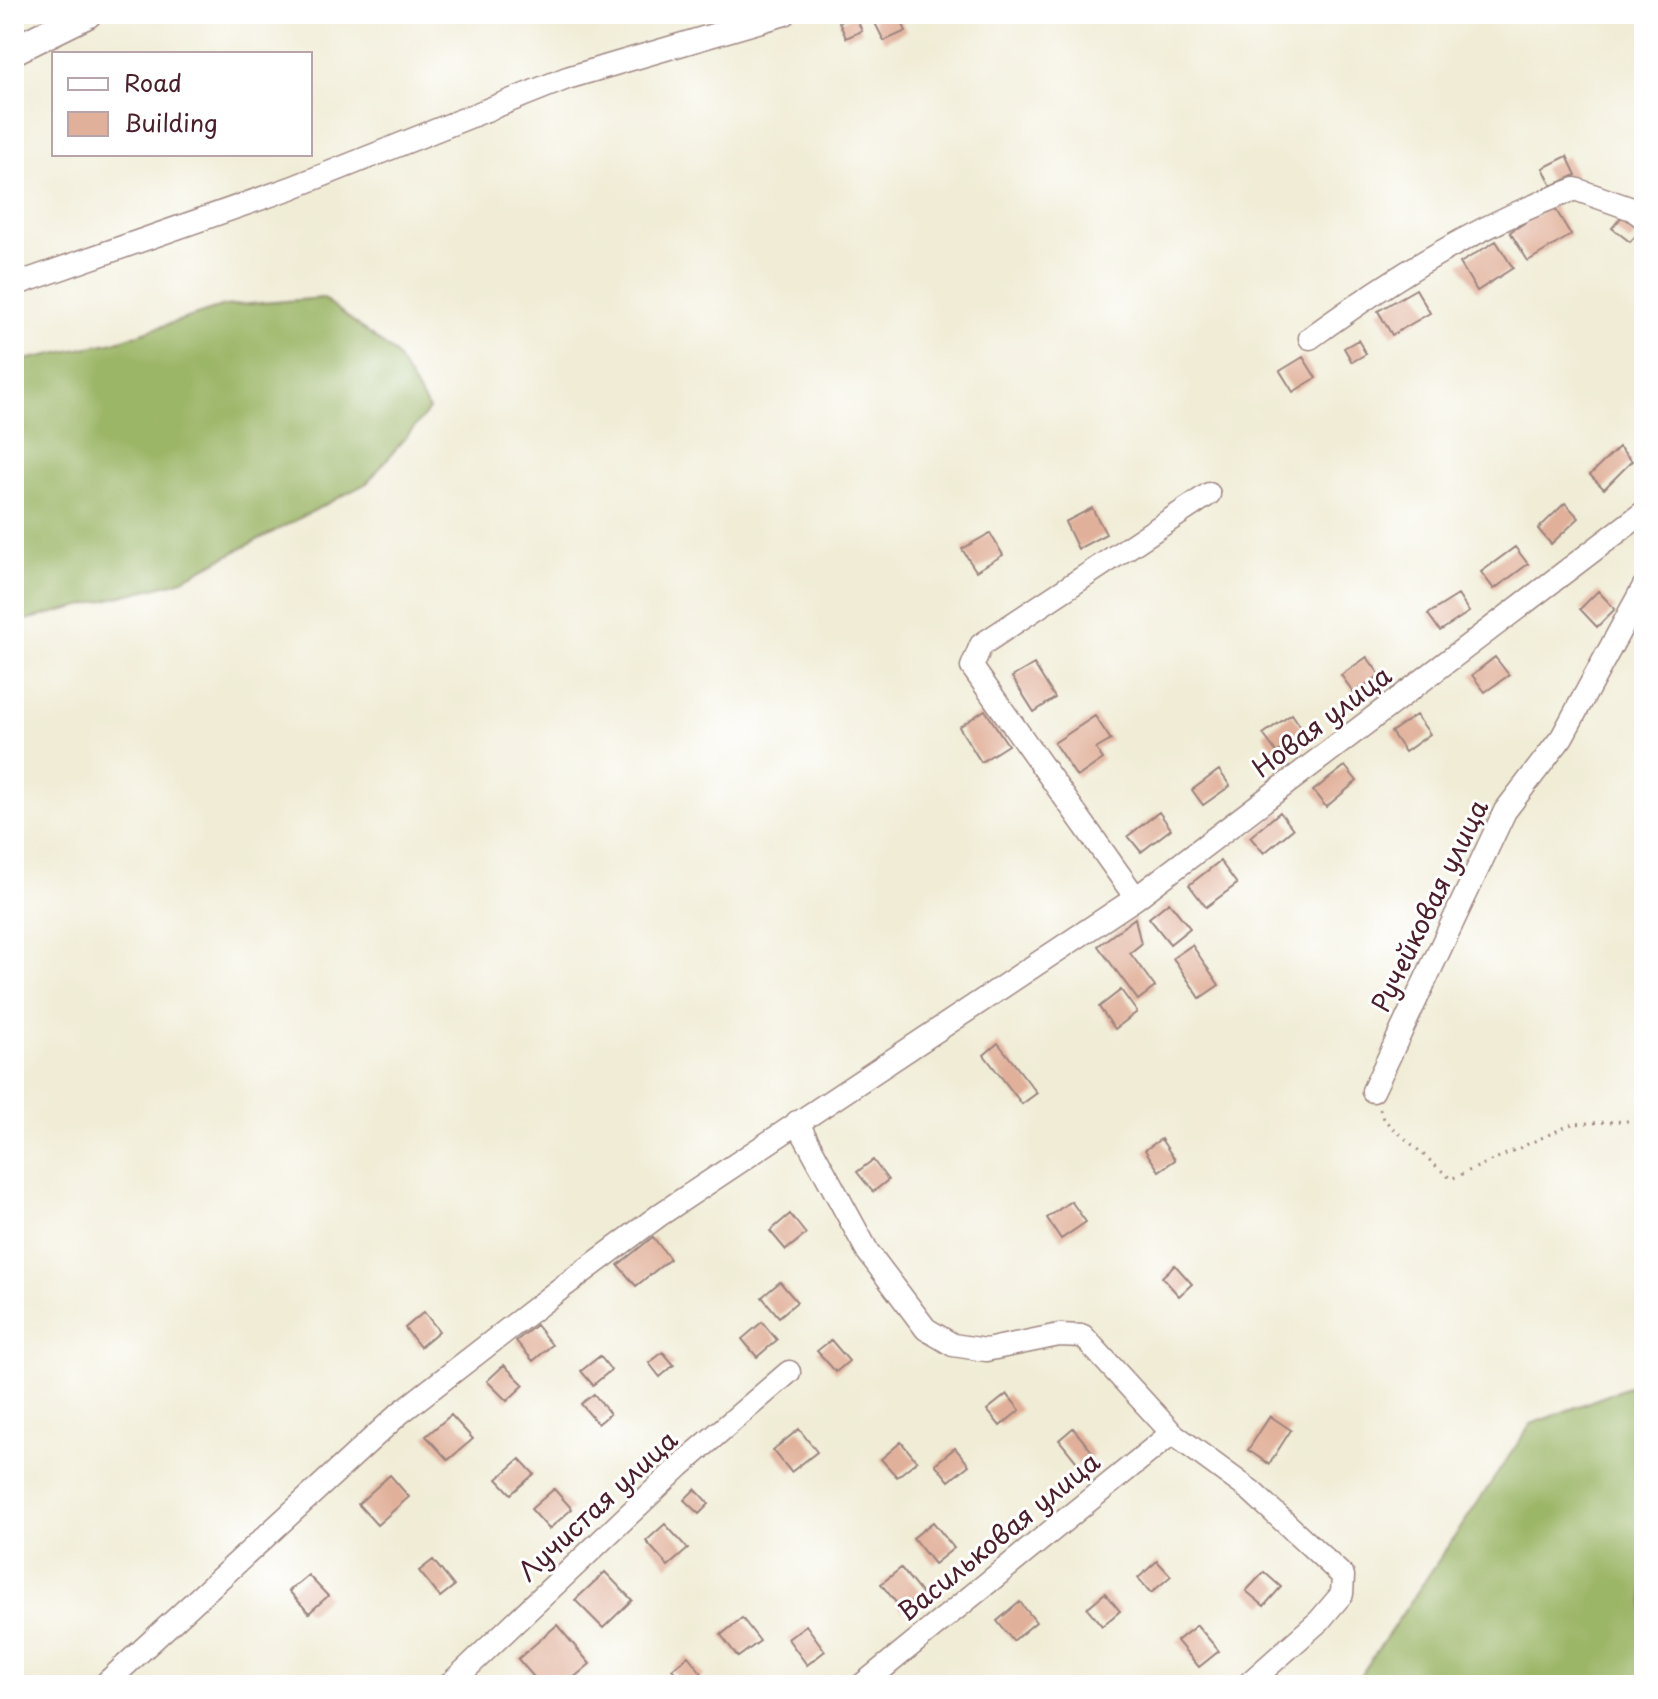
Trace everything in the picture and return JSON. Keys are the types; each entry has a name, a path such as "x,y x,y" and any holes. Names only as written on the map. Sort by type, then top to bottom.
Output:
{"main road":[{"path":"14,50 87,14"}],"street":[{"path":"14,285 291,188 567,78 785,14"},
{"path":"1310,338 1393,278 1507,215 1575,189 1632,209 1644,218"},
{"path":"1136,898 972,667 981,645 1209,494"},
{"name":"Новая улица","path":"104,1685 400,1413 661,1214 1136,898 1644,512"},
{"name":"Ручейковая улица","path":"1373,1091 1505,811 1562,737 1644,586"},
{"path":"797,1122 868,1252 926,1329 953,1345 986,1350 1059,1335 1083,1336 1172,1433 1251,1491 1343,1576 1342,1594 1319,1621 1247,1685"},
{"name":"Лучистая улица","path":"449,1685 680,1466 789,1372"},
{"name":"Васильковая улица","path":"862,1685 1172,1433"}],"path":[{"path":"1373,1091 1383,1119 1451,1179 1572,1124 1644,1120"}],"green space":[{"path":"323,298 395,354 429,410 367,483 177,582 14,623 14,362 114,342 224,306"},
{"path":"1644,1381 1644,1685 1354,1685 1531,1424"}],"building":[{"path":"883,14 898,14 906,31 884,41 873,19"},
{"path":"855,15 862,31 846,38 839,22"},
{"path":"1567,156 1576,175 1552,186 1543,168"},
{"path":"1553,205 1571,235 1528,261 1510,232"},
{"path":"1624,214 1642,229 1630,242 1612,228"},
{"path":"1496,241 1513,268 1477,291 1460,263"},
{"path":"1416,289 1430,313 1392,335 1378,311"},
{"path":"1358,340 1366,354 1352,362 1344,348"},
{"path":"1303,357 1316,378 1293,392 1280,371"},
{"path":"1619,447 1632,461 1604,489 1590,475"},
{"path":"1565,503 1579,518 1551,544 1538,529"},
{"path":"1092,508 1106,534 1078,549 1065,522"},
{"path":"990,533 1003,555 976,571 962,549"},
{"path":"1515,547 1528,564 1494,589 1481,572"},
{"path":"1598,591 1615,609 1597,627 1580,609"},
{"path":"1458,595 1469,612 1440,631 1428,614"},
{"path":"1367,657 1380,675 1354,693 1341,675"},
{"path":"1495,657 1509,675 1485,692 1472,675"},
{"path":"1034,664 1055,698 1034,712 1012,677"},
{"path":"985,710 1008,745 981,762 959,727"},
{"path":"1292,714 1305,733 1277,753 1263,734"},
{"path":"1416,715 1430,734 1405,752 1391,732"},
{"path":"1095,716 1111,740 1096,749 1103,759 1077,777 1054,743"},
{"path":"1345,766 1357,781 1326,807 1313,791"},
{"path":"1219,770 1230,786 1203,805 1192,790"},
{"path":"1159,812 1171,829 1141,852 1128,836"},
{"path":"1280,812 1293,829 1264,853 1250,837"},
{"path":"1220,861 1237,884 1206,907 1189,885"},
{"path":"1169,902 1190,928 1170,944 1149,918"},
{"path":"1135,918 1141,944 1130,953 1155,987 1138,1000 1098,946"},
{"path":"1192,945 1219,985 1200,998 1173,958"},
{"path":"1121,990 1137,1012 1115,1029 1099,1007"},
{"path":"998,1043 1037,1093 1022,1104 984,1055"},
{"path":"1161,1139 1175,1160 1159,1171 1145,1150"},
{"path":"873,1160 888,1180 873,1192 857,1172"},
{"path":"1071,1201 1086,1222 1061,1239 1047,1218"},
{"path":"790,1214 806,1234 786,1250 770,1231"},
{"path":"653,1237 670,1259 636,1286 618,1265"},
{"path":"1175,1265 1192,1284 1179,1296 1162,1277"},
{"path":"780,1282 797,1302 779,1317 762,1297"},
{"path":"424,1312 439,1331 420,1347 405,1328"},
{"path":"762,1322 777,1340 757,1357 742,1339"},
{"path":"536,1325 552,1345 533,1361 516,1341"},
{"path":"831,1340 849,1361 836,1372 817,1351"},
{"path":"663,1352 674,1365 660,1377 649,1363"},
{"path":"600,1356 611,1370 593,1385 581,1371"},
{"path":"504,1365 524,1385 507,1401 487,1381"},
{"path":"594,1394 610,1414 598,1424 581,1404"},
{"path":"1007,1394 1020,1410 1000,1426 987,1410"},
{"path":"451,1415 473,1439 448,1460 426,1436"},
{"path":"1270,1416 1291,1430 1269,1464 1248,1450"},
{"path":"1073,1428 1094,1454 1080,1466 1059,1440"},
{"path":"799,1429 817,1452 791,1472 773,1450"},
{"path":"901,1442 917,1461 897,1477 881,1459"},
{"path":"955,1448 969,1465 949,1481 935,1464"},
{"path":"520,1459 534,1474 511,1494 497,1479"},
{"path":"390,1475 409,1497 377,1525 358,1504"},
{"path":"554,1489 572,1509 549,1529 531,1509"},
{"path":"695,1489 709,1504 699,1514 684,1500"},
{"path":"933,1522 954,1548 934,1564 913,1538"},
{"path":"665,1524 688,1549 668,1566 646,1541"},
{"path":"433,1560 454,1586 440,1597 419,1571"},
{"path":"1157,1561 1171,1576 1151,1593 1138,1578"},
{"path":"901,1568 922,1594 902,1610 881,1584"},
{"path":"605,1572 632,1600 603,1628 575,1600"},
{"path":"1264,1572 1281,1587 1264,1606 1246,1591"},
{"path":"308,1575 328,1596 309,1613 289,1591"},
{"path":"1105,1593 1120,1611 1102,1626 1087,1608"},
{"path":"1020,1602 1036,1622 1013,1641 997,1621"},
{"path":"742,1618 760,1641 738,1657 721,1635"},
{"path":"557,1625 590,1664 565,1685 541,1685 518,1659"},
{"path":"806,1625 825,1651 807,1665 788,1639"},
{"path":"1197,1625 1219,1651 1199,1667 1177,1641"},
{"path":"688,1656 704,1676 692,1685 685,1685 672,1669"}]}
